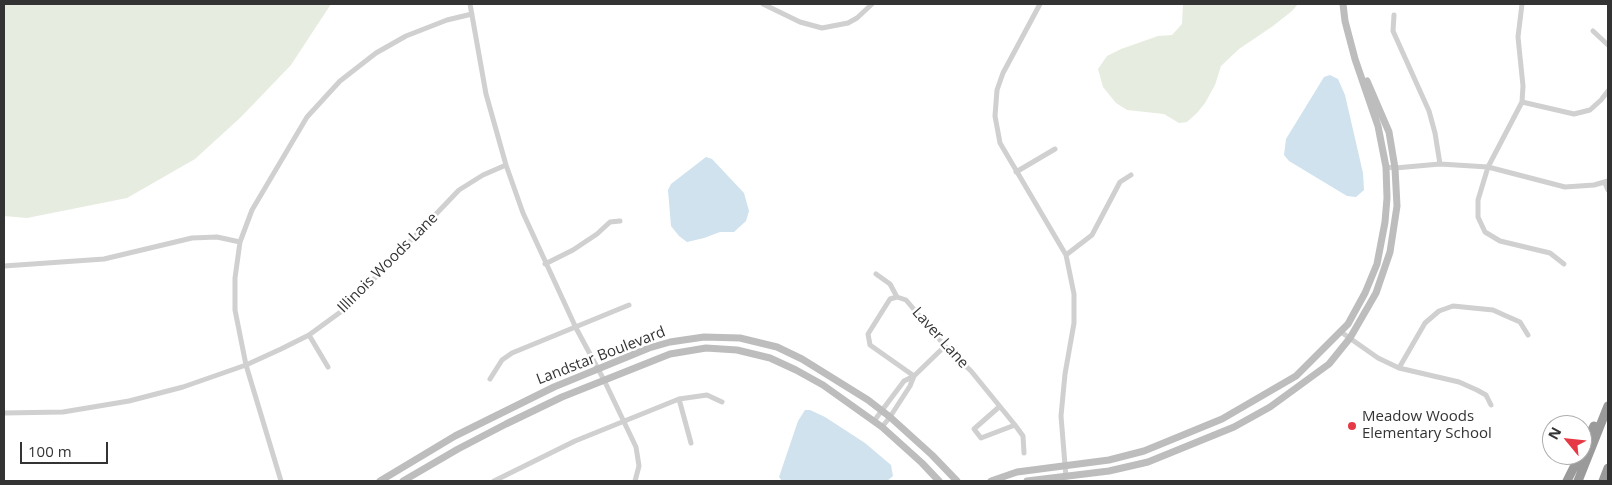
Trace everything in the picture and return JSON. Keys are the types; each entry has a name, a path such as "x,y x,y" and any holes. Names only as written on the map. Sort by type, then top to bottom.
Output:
{"highway":[{"path":"1592,431 1608,400"},
{"path":"1578,481 1608,406"},
{"path":"1567,481 1575,465"},
{"path":"1603,481 1608,468"}],"street":[{"path":"470,4 486,94 506,165 523,213 546,264 636,447 640,466 635,481"},
{"path":"762,4 800,22 822,28 848,23 857,18 872,4"},
{"path":"1040,4 1003,73 997,90 995,116 1000,143 1066,255 1074,294 1074,323 1065,374 1061,416 1066,476"},
{"path":"991,481 1017,472 1109,460 1144,452 1222,419 1296,376 1348,324 1365,293 1377,264 1385,222 1387,198 1386,167 1378,126 1355,59 1345,21 1343,4"},
{"path":"1522,4 1518,37 1523,86 1522,102 1488,167 1478,200 1478,217 1485,232 1500,241 1550,253 1564,264"},
{"path":"281,481 246,365 235,310 235,278 240,242 252,210 308,116 340,81 376,53 406,36 447,20 472,14"},
{"path":"1394,15 1393,31 1428,111 1435,134 1440,164"},
{"path":"1593,31 1608,45"},
{"path":"1027,481 1109,471 1148,462 1234,428 1270,407 1329,364 1350,338 1376,293 1390,252 1397,206 1395,168 1388,132 1370,88 1355,59"},
{"path":"1522,102 1574,114 1590,110 1608,91"},
{"path":"1016,172 1055,149"},
{"path":"1386,167 1440,164 1488,167 1565,187 1594,185 1606,182 1608,190"},
{"name":"Illinois Woods Lane","path":"4,414 63,412 128,402 183,387 246,365 308,335 346,308 459,190 484,174 506,165"},
{"path":"1066,255 1092,235 1120,182 1131,175"},
{"path":"546,264 573,250 597,234 610,222 620,221"},
{"path":"4,266 104,259 192,238 217,237 240,242"},
{"path":"876,274 890,284 897,296"},
{"name":"Laver Lane","path":"914,376 870,346 868,334 890,299 897,296 906,300 945,346 971,371 1015,425 1023,436 1024,453"},
{"path":"490,379 502,360 512,353 629,305"},
{"path":"1399,368 1425,323 1439,311 1453,306 1493,310 1520,322 1528,335"},
{"path":"1348,324 1350,338"},
{"path":"1341,332 1378,358 1399,368 1459,382 1486,395 1491,405"},
{"path":"308,335 328,367"},
{"name":"Landstar Boulevard","path":"380,481 492,416 554,387 649,348 670,342 704,337 740,338 778,347 802,358 890,417 932,455 957,481"},
{"path":"874,421 904,380 914,376 945,346"},
{"name":"Landstar Boulevard","path":"403,481 458,448 604,380 670,354 706,348 737,350 770,358 823,385 882,427 939,481"},
{"path":"882,427 910,386 914,376"},
{"path":"494,481 575,441 679,399 707,395 722,402"},
{"path":"679,399 691,443"},
{"path":"999,407 974,429 981,438 1015,425"}],"shaded area":[{"path":"4,4 331,4 291,65 241,117 195,159 127,198 27,218 4,216"},
{"path":"1183,4 1298,4 1273,26 1239,49 1221,66 1215,85 1205,103 1187,122 1179,123 1164,114 1127,110 1116,103 1103,87 1098,69 1107,56 1121,49 1158,36 1172,35 1182,24"}],"water":[{"path":"1330,75 1338,79 1345,95 1363,173 1364,190 1356,197 1347,196 1289,161 1284,155 1286,139 1324,77"},
{"path":"706,157 712,159 744,193 749,211 746,221 734,232 720,232 687,242 671,226 668,190 671,184"},
{"path":"805,410 810,410 825,417 865,443 891,465 893,476 887,481 782,481 779,477 798,421"}],"place":[{"name":"Meadow Woods Elementary School","path":"1352,426"}]}
